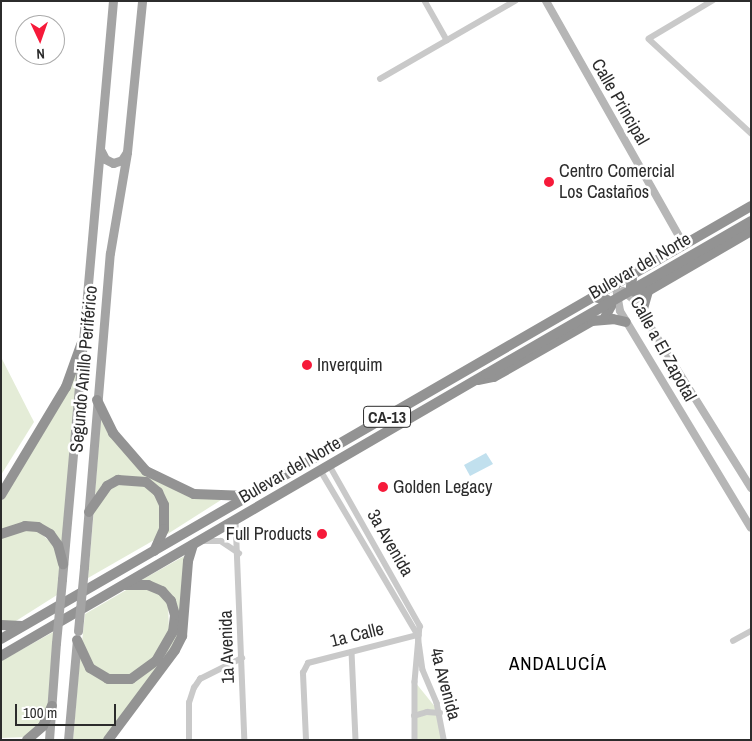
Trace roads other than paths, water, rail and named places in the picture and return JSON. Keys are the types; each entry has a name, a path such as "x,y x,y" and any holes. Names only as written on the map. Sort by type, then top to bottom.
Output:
{"highway":[{"name":"Bulevar del Norte","path":"1,639 251,496 683,243 751,207"},
{"path":"494,354 632,279 751,207"},
{"name":"Bulevar del Norte","path":"2,656 751,221"},
{"path":"632,279 631,287 636,292 648,290 751,231"},
{"path":"642,312 648,290"},
{"path":"598,298 607,300 611,306 604,319"},
{"path":"475,380 494,377 592,322 604,319 626,322"},
{"path":"1,495 66,387 81,345"},
{"path":"97,400 113,433 146,471 194,494 251,496"},
{"path":"89,512 107,486 118,480 146,482 158,492 166,517 154,552"},
{"path":"1,534 25,526 38,528 50,534 58,545 63,564"},
{"path":"108,740 176,650 182,636 188,561 196,543"},
{"path":"78,635 90,668 108,679 131,678 156,661 173,632 175,615 171,601 162,591 148,585 124,585"},
{"path":"1,625 22,626"},
{"path":"27,740 43,726 52,706"}],"main road":[{"name":"Segundo Anillo Periférico","path":"49,740 81,345 101,150 113,1"},
{"name":"Segundo Anillo Periférico","path":"68,740 110,254 127,152 142,1"},
{"path":"101,150 105,159 113,163 122,160 127,152"}],"street":[{"path":"425,1 448,40"},
{"path":"380,79 515,1"},
{"name":"Calle Principal","path":"546,1 683,243"},
{"path":"713,1 649,39 751,133"},
{"name":"Calle a El Zapotal","path":"616,288 633,299 642,312 751,488"},
{"name":"Calle a El Zapotal","path":"616,288 618,307 626,322 751,528"},
{"name":"3a Avenida","path":"325,469 418,635"},
{"name":"3a Avenida","path":"325,469 420,626 414,716 415,740"},
{"name":"1a Avenida","path":"236,520 239,553 245,740"},
{"path":"196,543 222,541 239,553"},
{"path":"733,641 751,631"},
{"name":"1a Calle","path":"306,740 305,667 352,652 418,635"},
{"name":"4a Avenida","path":"418,635 423,670 440,713 444,740"},
{"path":"352,652 356,740"},
{"path":"189,740 189,703 194,688 200,679 242,658"},
{"path":"414,716 440,713"}],"water":[{"path":"486,453 493,464 470,476 464,465"}],"place":[{"name":"Centro Comercial Los Castaños","path":"549,182"},
{"name":"Inverquim","path":"307,365"},
{"name":"Golden Legacy","path":"383,487"},
{"name":"Full Products","path":"322,534"}],"district":[{"name":"ANDALUCÍA","path":"558,664"}]}
